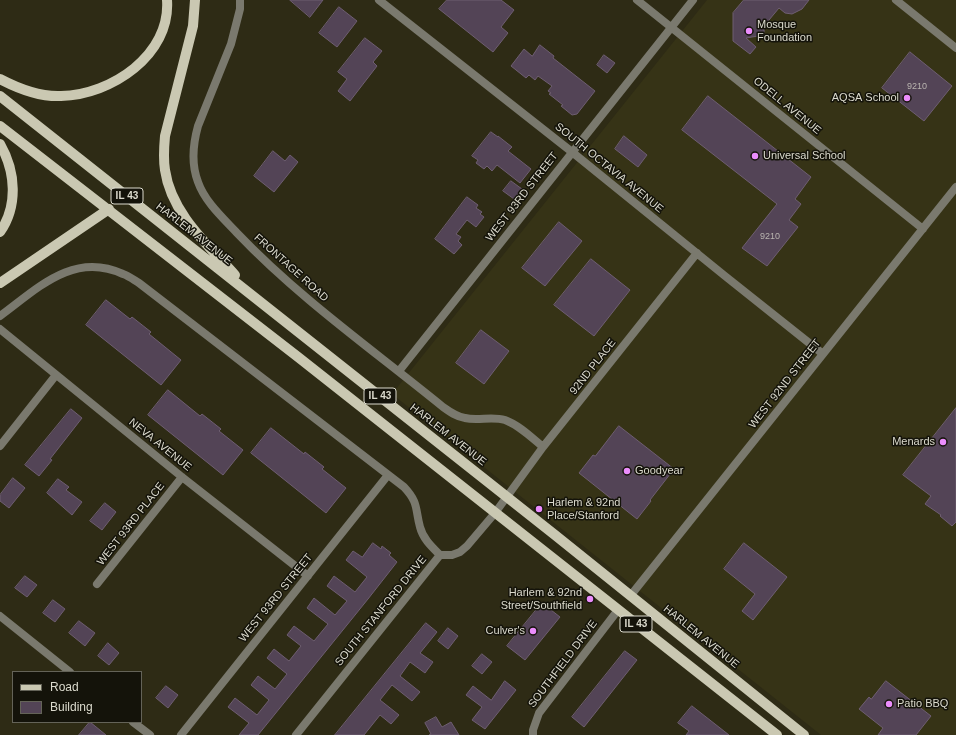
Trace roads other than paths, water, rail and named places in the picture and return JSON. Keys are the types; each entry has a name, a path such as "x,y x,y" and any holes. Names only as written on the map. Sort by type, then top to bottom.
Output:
{"main road":[{"path":"0,79 21,89 40,95 61,96 81,94 102,87 123,76 150,54 159,39 164,24 168,9 167,0"},
{"path":"195,0 193,26 165,136 165,170 170,190 179,209 191,226 254,296"},
{"name":"HARLEM AVENUE","path":"0,96 507,496 804,735"},
{"name":"IL 43","path":"0,126 109,209 777,735"},
{"path":"0,144 8,162 14,187 10,213 0,232"},
{"path":"0,283 109,209"}],"street":[{"name":"FRONTAGE ROAD","path":"240,0 240,9 231,44 198,126 195,139 193,154 194,169 198,183 206,198 222,217 303,297 443,407 454,414 465,418 497,418 507,421 516,426 543,447"},
{"name":"SOUTH OCTAVIA AVENUE","path":"379,0 572,152 823,354"},
{"name":"ODELL AVENUE","path":"637,0 923,229"},
{"name":"WEST 93RD STREET","path":"399,371 693,0"},
{"path":"896,0 956,48"},
{"name":"WEST 92ND STREET","path":"631,596 956,187"},
{"name":"92ND PLACE","path":"507,496 543,447 697,253"},
{"path":"0,316 45,282 62,272 77,268 91,267 107,268 123,273 139,283 404,487 412,496 416,505 423,536 428,544 440,555"},
{"name":"NEVA AVENUE","path":"0,329 182,477 308,576"},
{"path":"0,446 56,375"},
{"name":"WEST 93RD STREET","path":"181,735 388,475"},
{"name":"WEST 93RD PLACE","path":"96,584 182,477"},
{"name":"SOUTH STANFORD DRIVE","path":"296,735 440,555 452,555 460,552 467,546 495,513 507,496"},
{"name":"SOUTHFIELD DRIVE","path":"533,735 533,730 539,713 618,610"},
{"path":"0,616 69,671"},
{"path":"134,723 150,735"}],"place":[{"name":"Mosque Foundation","path":"749,31"},
{"name":"AQSA School","path":"907,98"},
{"name":"Universal School","path":"755,156"},
{"name":"Menards","path":"943,442"},
{"name":"Goodyear","path":"627,471"},
{"name":"Harlem & 92nd Place/Stanford","path":"539,509"},
{"name":"Harlem & 92nd Street/Southfield","path":"590,599"},
{"name":"Culver's","path":"533,631"},
{"name":"Patio BBQ","path":"889,704"}]}
